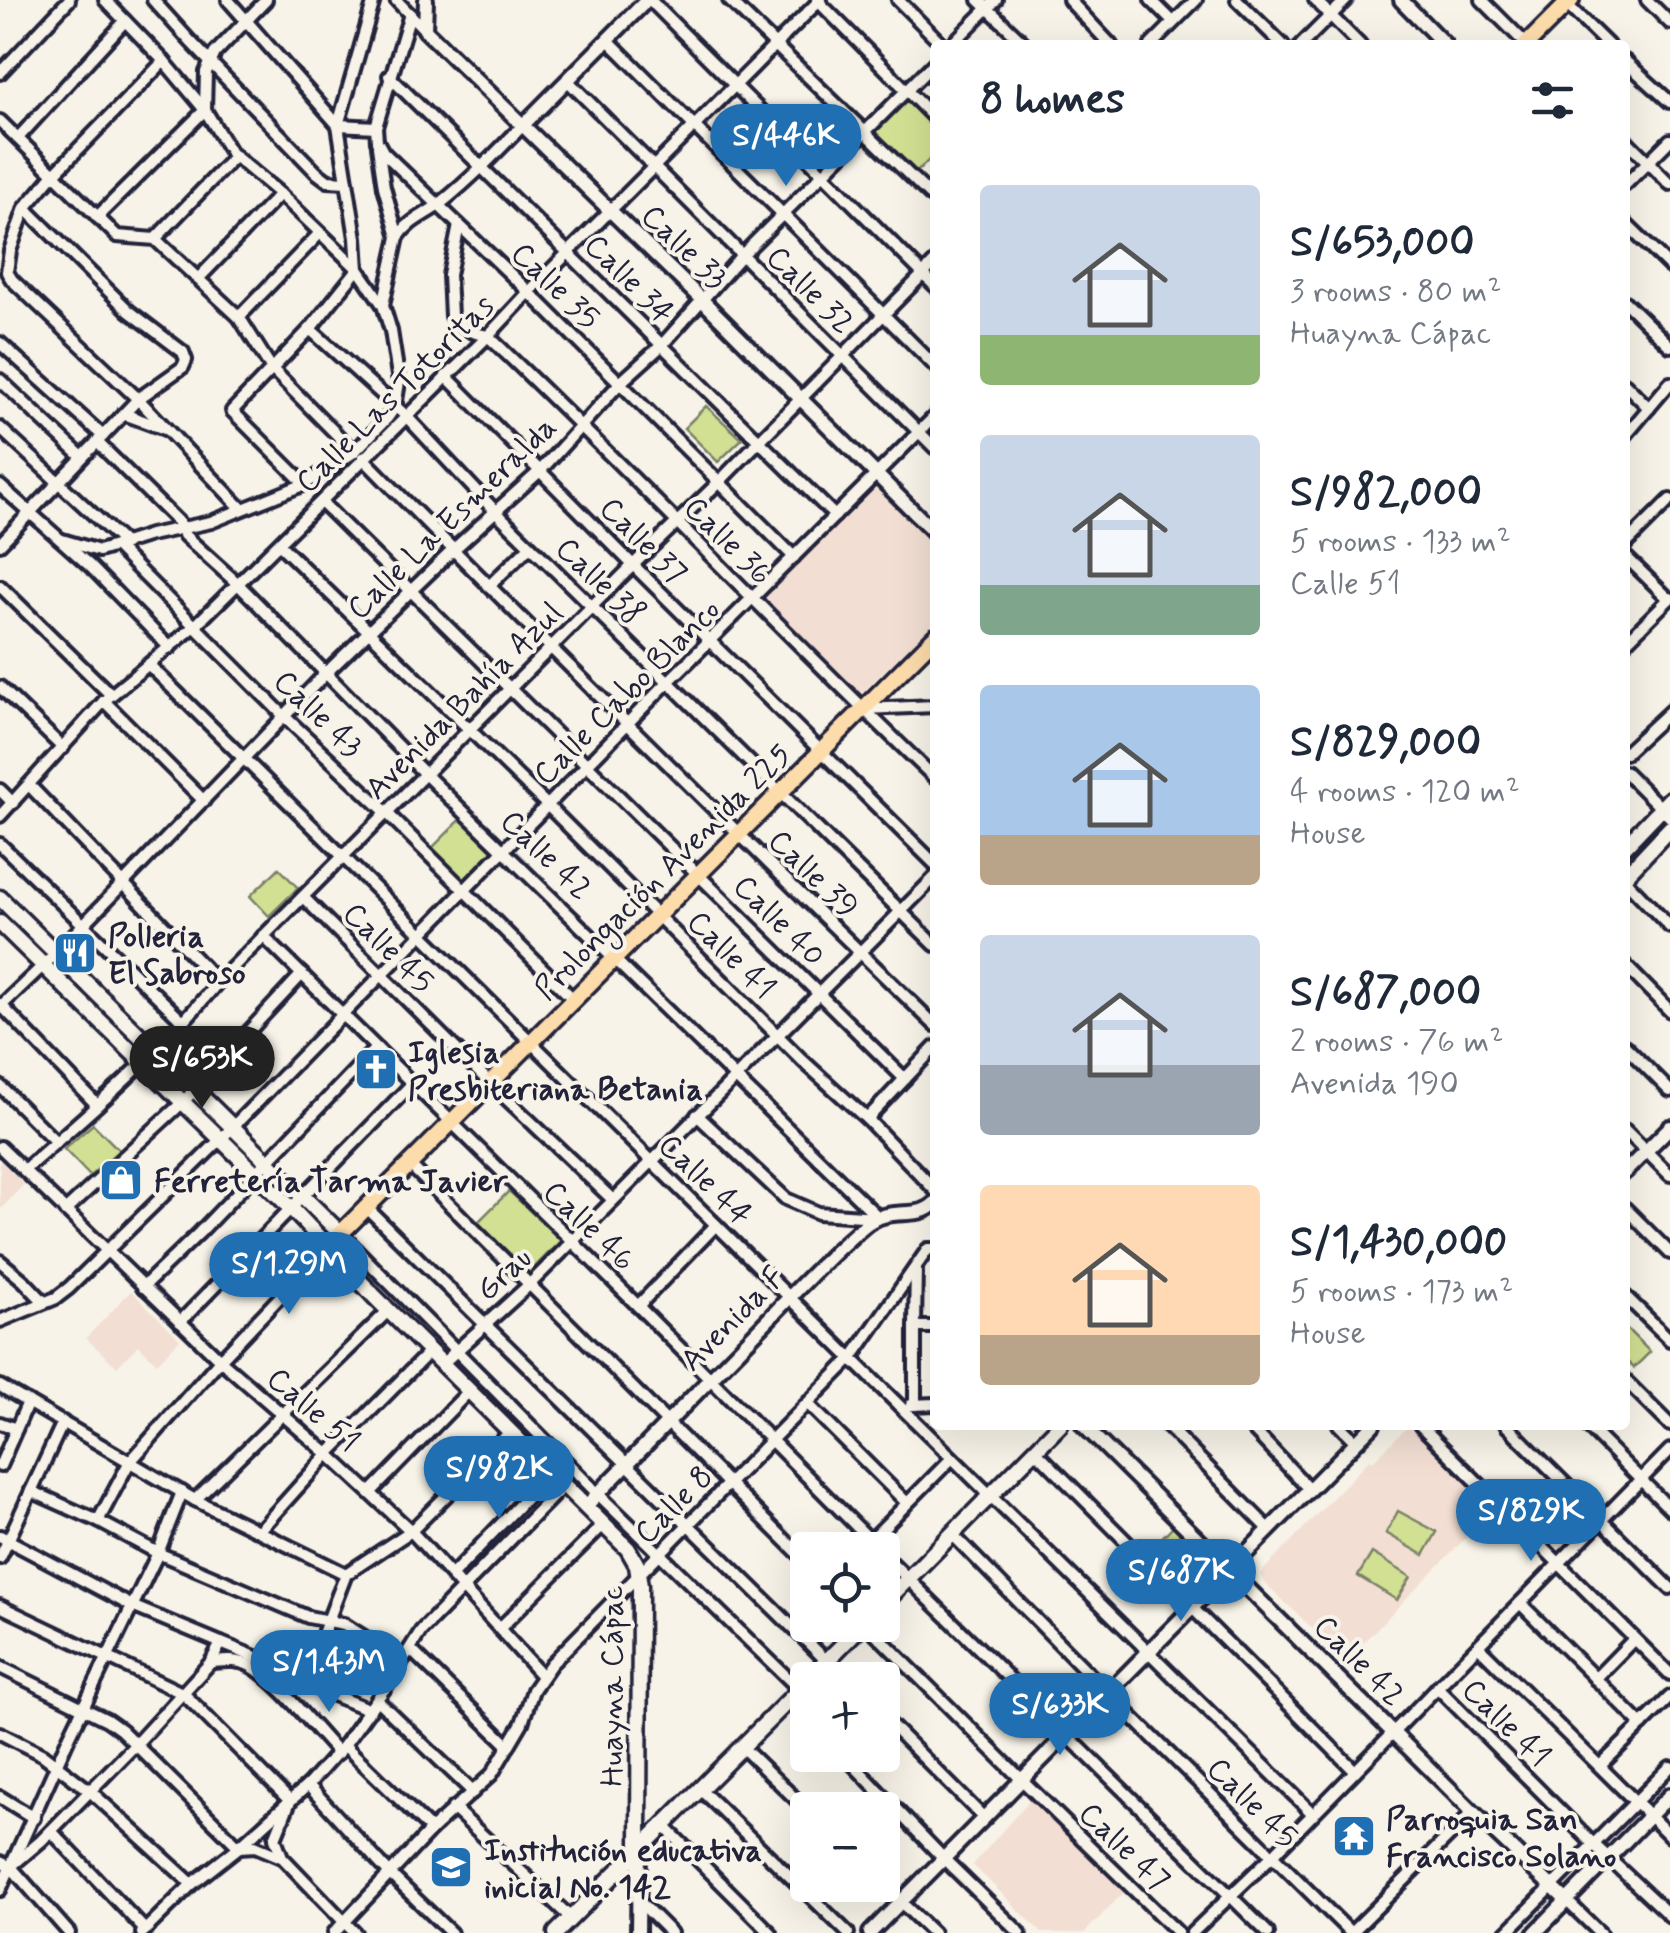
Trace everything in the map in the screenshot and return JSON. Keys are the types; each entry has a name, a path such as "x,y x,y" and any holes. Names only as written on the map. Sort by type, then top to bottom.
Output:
{"main road":[{"path":"1531,40 1567,2"},
{"name":"Prolongación Avenida 225","path":"328,1246 930,642"},
{"path":"1630,841 1667,809"},
{"path":"1630,873 1668,836"},
{"name":"Huayna Cápac","path":"0,898 194,1090 256,1174 628,1548 639,1574 639,1851"},
{"name":"Huayna Cápac","path":"0,923 183,1102 268,1162 340,1233"},
{"path":"900,1586 1055,1430"},
{"path":"826,1662 847,1642"},
{"path":"556,1933 790,1698"}],"street":[{"path":"0,73 69,0"},
{"path":"62,540 99,552 211,522 305,484 358,455 395,407 399,382 384,305 358,269 280,194 230,153 205,110 105,0"},
{"path":"153,0 316,172 328,181 347,182"},
{"path":"228,0 338,125 376,127"},
{"path":"97,217 205,110 206,72 215,53 266,0"},
{"path":"305,484 232,411 310,329 358,269 338,125 374,0"},
{"name":"Calle 33","path":"396,0 930,528"},
{"path":"425,30 426,0"},
{"path":"384,305 398,237 404,228 438,206 482,167 649,0 930,281"},
{"path":"729,0 930,195"},
{"path":"818,0 930,114"},
{"name":"Calle Las Totoritas","path":"0,816 107,698 196,626 320,502 358,455 406,416 488,336 818,0"},
{"path":"898,0 938,40"},
{"path":"1069,0 1106,40"},
{"path":"1151,0 1174,22"},
{"path":"1156,40 1196,0"},
{"path":"1237,0 1277,40"},
{"path":"1315,0 1355,40"},
{"path":"1306,40 1346,0"},
{"path":"1400,0 1440,40"},
{"path":"1482,0 1521,40"},
{"path":"1647,0 1670,23"},
{"path":"1567,2 1597,40"},
{"path":"956,40 988,3 1021,40"},
{"path":"398,237 384,187 376,127 410,14"},
{"path":"18,138 125,21"},
{"path":"608,40 930,361"},
{"path":"164,61 25,208 4,276 138,399 242,509"},
{"path":"1630,66 1670,102"},
{"name":"Calle La Esmeralda","path":"1,1006 56,954 325,674 541,470 620,383 662,345 742,255 930,67"},
{"name":"Calle 34","path":"390,76 835,516"},
{"name":"Calle 32","path":"568,80 930,443"},
{"path":"0,120 117,236 155,238 234,156"},
{"path":"1630,180 1670,140"},
{"name":"Calle 35","path":"377,141 383,152 794,557"},
{"path":"1630,144 1670,184"},
{"path":"198,279 280,194"},
{"path":"0,544 138,399 186,360 183,352 129,311 25,208"},
{"name":"Calle 36","path":"459,225 449,275 450,316 461,327 488,336 582,424 752,599 930,773"},
{"path":"1630,229 1670,268"},
{"path":"238,317 320,232"},
{"name":"Calle 39","path":"155,238 238,317 272,368 358,455 738,835 930,1019"},
{"name":"Avenida Bahía Azul","path":"24,1170 143,1064 342,856 930,267"},
{"path":"1630,307 1670,346"},
{"name":"Calle 38","path":"310,329 406,416 495,511 930,940"},
{"name":"Calle 42","path":"0,342 100,439 183,527 184,536 237,583 425,774 878,1218"},
{"name":"Calle 37","path":"446,376 930,859"},
{"path":"0,380 82,457"},
{"path":"1630,430 1670,383"},
{"path":"1630,389 1649,408"},
{"path":"124,414 167,430"},
{"name":"Calle Cabo Blanco","path":"0,1322 56,1298 69,1288 930,421"},
{"name":"Calle 43","path":"0,428 59,481 284,716 573,999"},
{"path":"0,486 62,540 170,648"},
{"path":"1630,540 1670,500"},
{"name":"Calle 40","path":"320,502 905,1079"},
{"name":"Calle 41","path":"279,544 930,1185"},
{"path":"488,586 530,546"},
{"path":"1630,561 1670,598 1630,638"},
{"path":"0,586 204,801"},
{"name":"Calle 44","path":"149,664 1313,1814"},
{"path":"0,687 64,748"},
{"path":"863,709 930,706"},
{"path":"1630,744 1670,711"},
{"path":"1630,776 1667,809"},
{"path":"30,785 218,982"},
{"path":"0,790 13,803"},
{"path":"1649,821 1668,836"},
{"path":"0,844 184,1022"},
{"name":"Grau","path":"442,1364 529,1285 930,882"},
{"path":"1630,883 1670,926"},
{"name":"Calle 45","path":"302,897 612,1200"},
{"name":"Calle 46","path":"264,936 861,1532"},
{"path":"1630,970 1670,1011"},
{"path":"66,1211 183,1102 302,974"},
{"path":"1,1006 96,1105"},
{"path":"143,1287 376,1048"},
{"path":"1630,1051 1670,1091"},
{"path":"866,1119 930,1052"},
{"path":"180,1322 412,1084"},
{"path":"0,1086 56,1142"},
{"path":"698,1116 786,1199 818,1212 878,1218 894,1212 924,1212 930,1207"},
{"path":"1630,1167 1670,1127"},
{"path":"1630,1135 1670,1175"},
{"name":"Calle 51","path":"0,1146 220,1360 411,1530 542,1676"},
{"path":"409,1164 790,1545"},
{"path":"366,1207 826,1662"},
{"path":"1630,1213 1670,1253"},
{"name":"Avenida F","path":"586,1506 791,1297 862,1228 878,1218"},
{"path":"638,1306 716,1225"},
{"name":"Huayna Cápac","path":"340,1233 598,1494 790,1677"},
{"name":"Prolongación Avenida 225","path":"98,1521 129,1463 328,1246"},
{"name":"Calle 8","path":"334,1933 431,1830 492,1774 550,1664 852,1358 930,1248"},
{"path":"0,1261 44,1302"},
{"path":"915,1404 916,1266"},
{"path":"1630,1301 1670,1340"},
{"path":"0,1306 12,1316"},
{"path":"195,1500 388,1310"},
{"path":"914,1327 930,1327"},
{"path":"259,1531 328,1454 430,1352"},
{"path":"1630,1385 1670,1424"},
{"path":"0,1386 195,1500 346,1574"},
{"path":"370,1492 470,1390"},
{"path":"0,1466 28,1402"},
{"path":"808,1404 907,1503"},
{"path":"899,1405 930,1404"},
{"path":"0,1558 4,1538 63,1422"},
{"path":"0,1423 16,1429"},
{"name":"Calle 42","path":"1088,1430 1600,1933"},
{"path":"1171,1430 1269,1529"},
{"path":"1254,1430 1309,1489"},
{"path":"1344,1430 1356,1442"},
{"path":"870,1933 1368,1430"},
{"path":"1425,1430 1670,1674"},
{"path":"1511,1430 1670,1588"},
{"path":"1591,1430 1670,1509"},
{"path":"304,1682 346,1574 411,1530 511,1431"},
{"path":"1035,1450 1355,1771"},
{"path":"1192,1933 1670,1450"},
{"path":"879,1532 952,1458"},
{"path":"452,1575 552,1471"},
{"path":"51,1831 144,1932 192,1884 308,1785 374,1705 421,1631 565,1484"},
{"path":"30,1491 158,1553 308,1617 344,1624 366,1638 382,1666 385,1688"},
{"path":"0,1890 5,1865 34,1818 158,1553 182,1492"},
{"path":"500,1628 604,1524"},
{"name":"Calle 45","path":"952,1534 1351,1933"},
{"path":"4,1538 132,1606 304,1682 374,1705 473,1792"},
{"name":"Calle 46","path":"900,1570 1268,1933"},
{"path":"1520,1602 1642,1725"},
{"path":"0,1606 184,1694 290,1801"},
{"path":"1595,1679 1634,1639"},
{"name":"Calle 47","path":"882,1642 1178,1933"},
{"path":"5,1865 51,1831 184,1694 222,1644"},
{"path":"1478,1646 1670,1836"},
{"path":"410,1649 509,1746"},
{"path":"211,1662 236,1661 266,1678 431,1830"},
{"path":"0,1667 121,1730 238,1848"},
{"name":"Calle 41","path":"1438,1687 1670,1916"},
{"path":"1600,1766 1670,1696"},
{"path":"0,1733 57,1765 192,1884"},
{"path":"900,1734 984,1818"},
{"path":"742,1746 790,1793"},
{"path":"1506,1933 1670,1767"},
{"path":"860,1772 1020,1933"},
{"path":"308,1785 451,1933"},
{"path":"700,1790 848,1933"},
{"path":"1535,1933 1670,1795"},
{"path":"0,1797 34,1818"},
{"path":"290,1801 275,1838 282,1857 354,1933"},
{"path":"453,1808 571,1918"},
{"path":"1351,1933 1473,1812"},
{"path":"664,1826 771,1933"},
{"path":"238,1848 256,1846 282,1857"},
{"name":"Huayna Cápac","path":"638,1933 639,1851"},
{"path":"5,1865 69,1933"},
{"path":"639,1902 671,1933"},
{"path":"901,1902 932,1933"}],"shaded area":[{"path":"876,485 930,538 930,627 859,696 762,601"},
{"path":"0,1160 24,1184 0,1210"},
{"path":"131,1291 180,1339 157,1363 138,1345 117,1367 86,1338"},
{"path":"1404,1430 1417,1430 1494,1509 1349,1657 1342,1657 1260,1574 1370,1459 1373,1461"},
{"path":"1031,1798 1125,1891 1084,1933 1042,1933 973,1865"}],"green space":[{"path":"908,100 930,122 930,159 916,173 875,133"},
{"path":"706,406 742,439 718,462 684,428"},
{"path":"464,816 497,850 462,885 429,851"},
{"path":"279,868 298,888 269,916 250,896"},
{"path":"93,1124 119,1150 90,1176 64,1149"},
{"path":"509,1191 561,1240 526,1276 477,1223"},
{"path":"1630,1332 1650,1352 1634,1368 1630,1364"},
{"path":"1398,1511 1437,1532 1424,1555 1386,1533"},
{"path":"1174,1525 1217,1567 1187,1597 1146,1554"},
{"path":"1372,1553 1411,1577 1397,1600 1358,1576"}],"place":[{"name":"Polleria El Sabroso","path":"75,953"},
{"name":"Iglesia Presbiteriana Betania","path":"376,1069"},
{"name":"Ferretería Tarma Javier","path":"121,1180"},
{"name":"Parroquia San Francisco Solano","path":"1354,1836"},
{"name":"Institución educativa inicial No. 142","path":"451,1867"}]}
